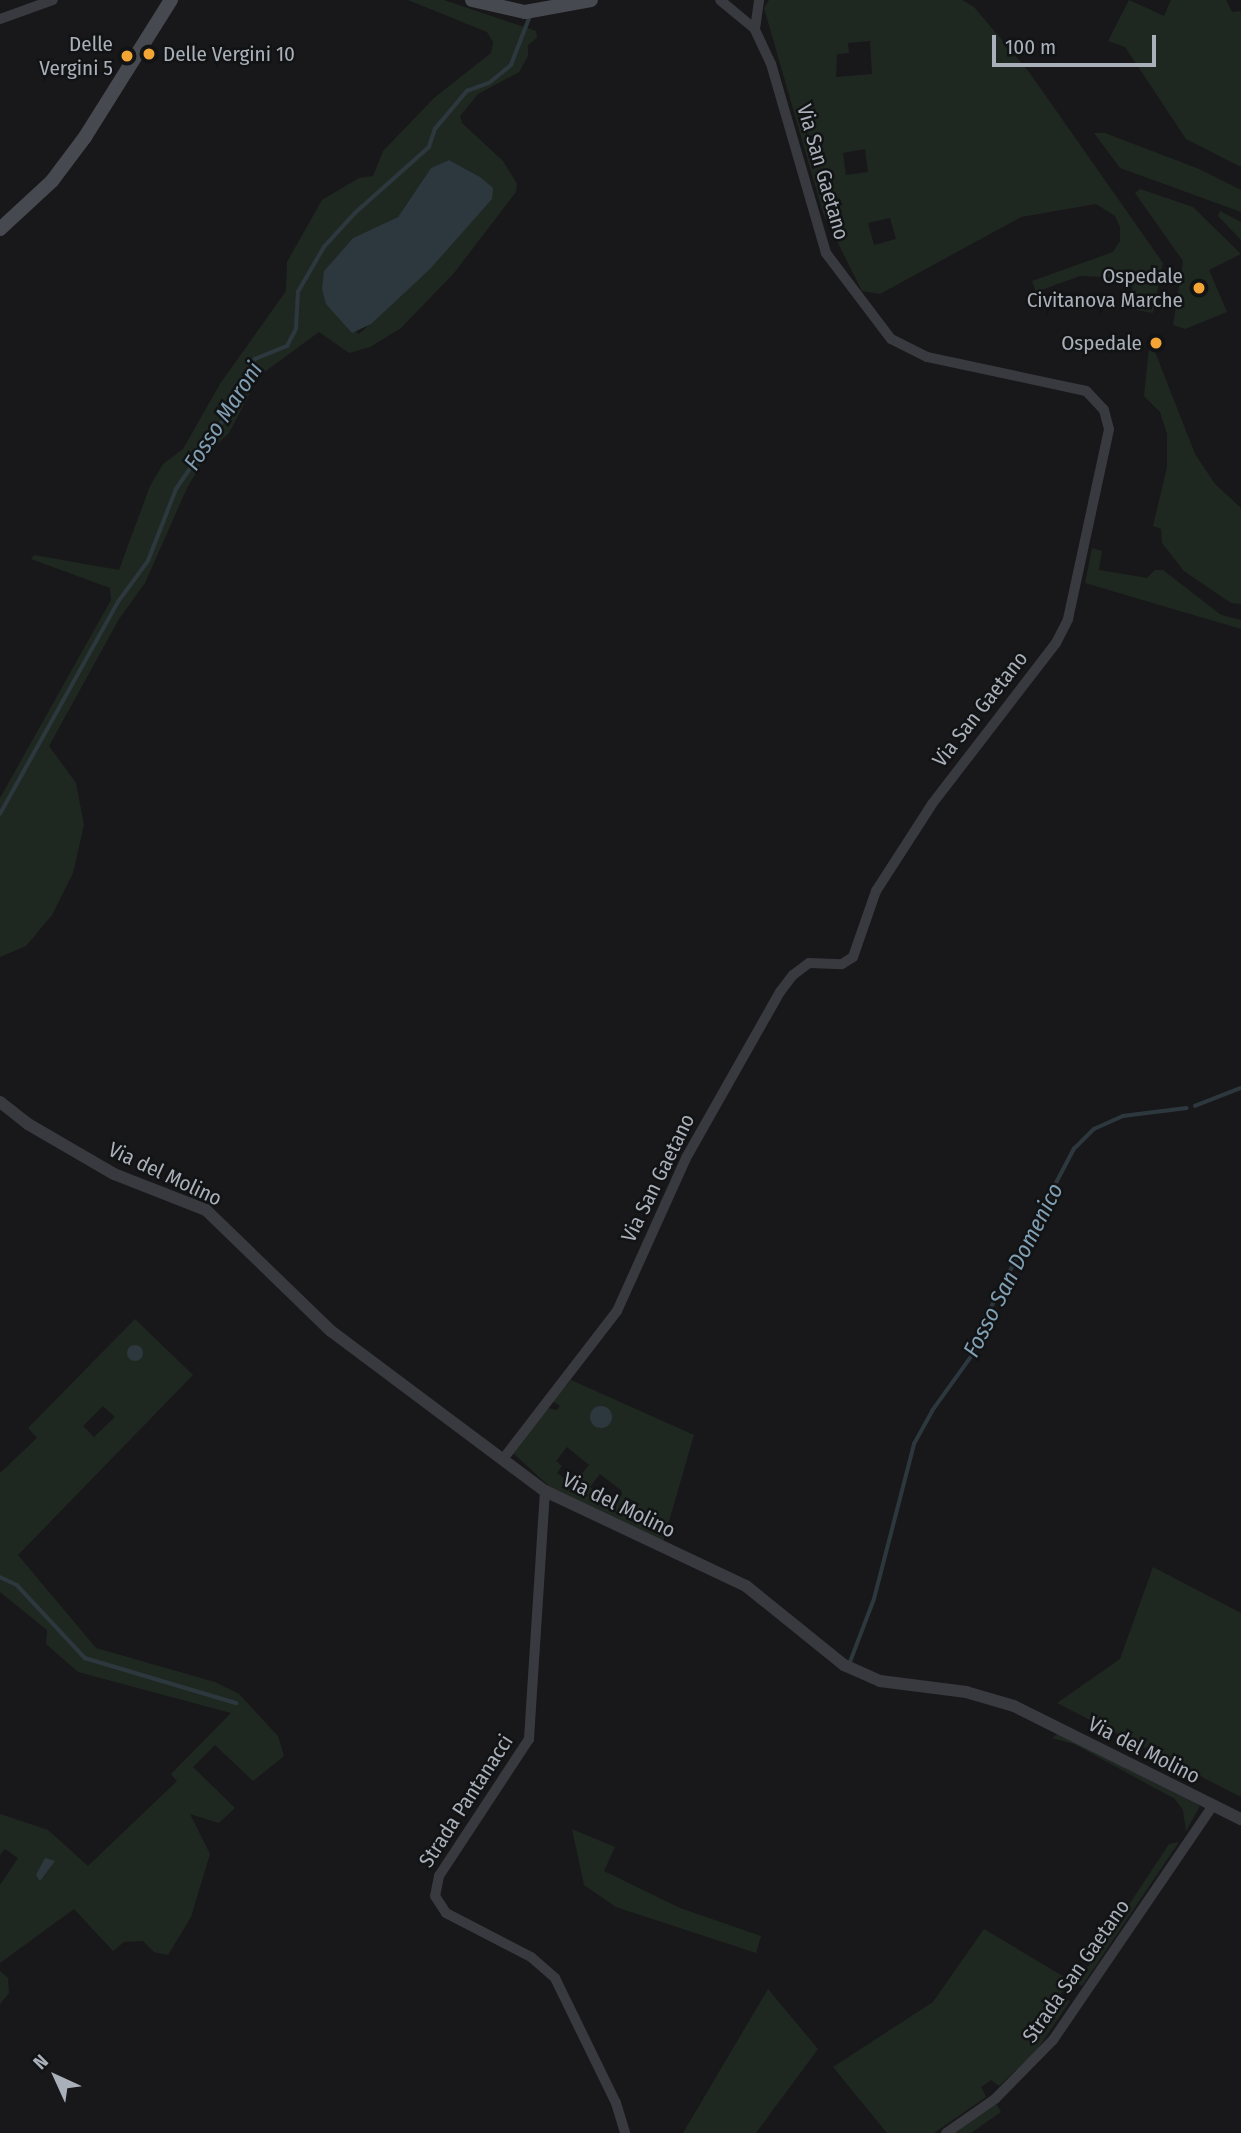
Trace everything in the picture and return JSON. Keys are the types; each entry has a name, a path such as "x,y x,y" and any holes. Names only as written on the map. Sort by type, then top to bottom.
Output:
{"main road":[{"path":"0,229 52,181 85,137 171,0"},
{"path":"472,0 512,11 540,12 591,0"}],"street":[{"path":"0,19 53,0"},
{"name":"Via San Gaetano","path":"503,1459 617,1311 686,1158 780,992 793,975 809,963 842,964 853,957 872,899 890,870 987,730 1056,643 1068,619 1110,429 1104,410 1086,391 928,356 891,339 825,253 782,95 755,29 734,5 720,0"},
{"name":"Via San Gaetano","path":"755,29 757,1"},
{"name":"Via del Molino","path":"0,1102 36,1129 114,1174 206,1210 331,1331 545,1491 746,1586 769,1601 835,1659 856,1672 888,1683 966,1692 1014,1706 1212,1807 1241,1819"},
{"name":"Strada Pantanacci","path":"545,1491 529,1739 439,1876 435,1896 446,1913 531,1956 555,1978 616,2103 625,2133"},
{"name":"Strada San Gaetano","path":"946,2133 1003,2092 1053,2040 1212,1807"}],"shaded area":[{"path":"408,0 444,0 536,31 537,38 528,45 528,56 519,72 478,94 460,116 462,123 503,161 517,184 516,192 454,273 401,328 370,347 349,353 319,332 259,376 229,433 207,454 187,488 145,583 119,619 49,746 76,783 84,825 73,873 52,915 26,946 0,957 0,798 111,600 110,588 31,559 34,555 119,570 150,486 163,464 183,449 220,384 286,291 287,262 322,200 359,178 373,176 383,151 434,98 491,53 493,42 487,32","holes":["449,160 480,177 429,270 359,334 326,304 324,271 353,238 398,217 431,168"]},
{"path":"769,0 962,0 974,7 1029,72 1163,263 1153,313 1131,309 1133,278 1080,276 1036,292 1032,281 1113,252 1120,241 1120,227 1115,216 1096,204 1021,217 880,294 862,291 823,213 764,8","holes":["870,41 872,74 836,77 837,54 849,53 848,43","865,149 868,172 846,175 843,153","890,218 896,239 874,245 868,223"]},
{"path":"1129,0 1164,16 1171,0 1226,0 1232,12 1241,11 1241,167 1186,139 1125,47 1108,41"},
{"path":"1094,133 1105,133 1199,169 1241,190 1241,212 1120,168"},
{"path":"449,160 480,177 493,188 492,199 429,270 371,324 352,333 326,304 322,289 324,271 353,238 398,217 431,168"},
{"path":"1140,189 1193,207 1241,254 1209,270 1227,312 1185,329 1173,325 1183,261 1135,193"},
{"path":"1220,211 1241,222 1241,240 1218,216"},
{"path":"1150,339 1195,454 1215,484 1241,508 1241,604 1231,603 1184,571 1162,543 1161,529 1153,526 1167,467 1167,434 1160,412 1144,396"},
{"path":"1092,548 1102,551 1099,570 1147,578 1155,570 1163,570 1221,615 1241,620 1241,629 1085,583"},
{"path":"135,1319 193,1375 18,1555 96,1648 215,1682 239,1694 278,1736 284,1756 253,1781 215,1745 193,1767 235,1808 219,1823 190,1814 210,1854 191,1917 168,1955 154,1952 143,1941 124,1942 113,1951 74,1909 0,1963 0,1885 18,1858 5,1849 0,1855 0,1814 48,1830 88,1866 177,1781 171,1774 231,1713 78,1672 46,1644 47,1630 0,1592 0,1473 37,1438 28,1428","holes":["103,1406 115,1417 94,1437 83,1426"]},
{"path":"135,1345 143,1353 135,1361 127,1353"},
{"path":"571,1380 694,1435 663,1542 550,1487 513,1453 547,1408 557,1410 560,1406 553,1401","holes":["567,1447 589,1465 573,1485 557,1473 562,1466 556,1461","600,1474 622,1491 612,1504 590,1487"]},
{"path":"601,1406 609,1409 612,1417 609,1425 601,1428 593,1425 590,1417 593,1409"},
{"path":"1153,1567 1241,1613 1241,1797 1057,1703 1120,1659"},
{"path":"1059,1733 1200,1806 1186,1831 1183,1810 1175,1799 1074,1744 1052,1738"},
{"path":"572,1829 615,1847 604,1871 680,1908 761,1936 756,1953 616,1907 584,1885"},
{"path":"1179,1842 1082,1986 1068,1977 1088,1967 1169,1844"},
{"path":"45,1858 55,1861 40,1881 36,1875"},
{"path":"984,1929 1071,1981 1060,1995 1070,2001 1037,2050 999,2086 991,2080 981,2087 986,2097 934,2133 887,2133 833,2067 933,2002"},
{"path":"0,1971 8,1978 9,1993 0,2004"},
{"path":"768,1989 818,2049 756,2133 683,2133"},
{"path":"996,2103 1001,2112 971,2133 953,2133"}],"waterway":[{"name":"Fosso Maroni","path":"0,814 118,602 148,561 176,489 229,412 255,359 287,346 296,329 298,292 324,247 355,213 429,147 435,129 467,91 489,83 511,65 530,16"},
{"name":"Fosso San Domenico","path":"1195,1106 1241,1088"},
{"name":"Fosso San Domenico","path":"850,1662 874,1599 914,1444 932,1411 973,1354 986,1317 1074,1149 1094,1129 1123,1116 1187,1108"},
{"path":"0,1577 17,1585 85,1658 236,1703"}],"place":[{"name":"Delle Vergini 10","path":"149,54"},
{"name":"Delle Vergini 5","path":"127,56"},
{"name":"Ospedale Civitanova Marche","path":"1199,288"},
{"name":"Ospedale","path":"1156,343"}]}
